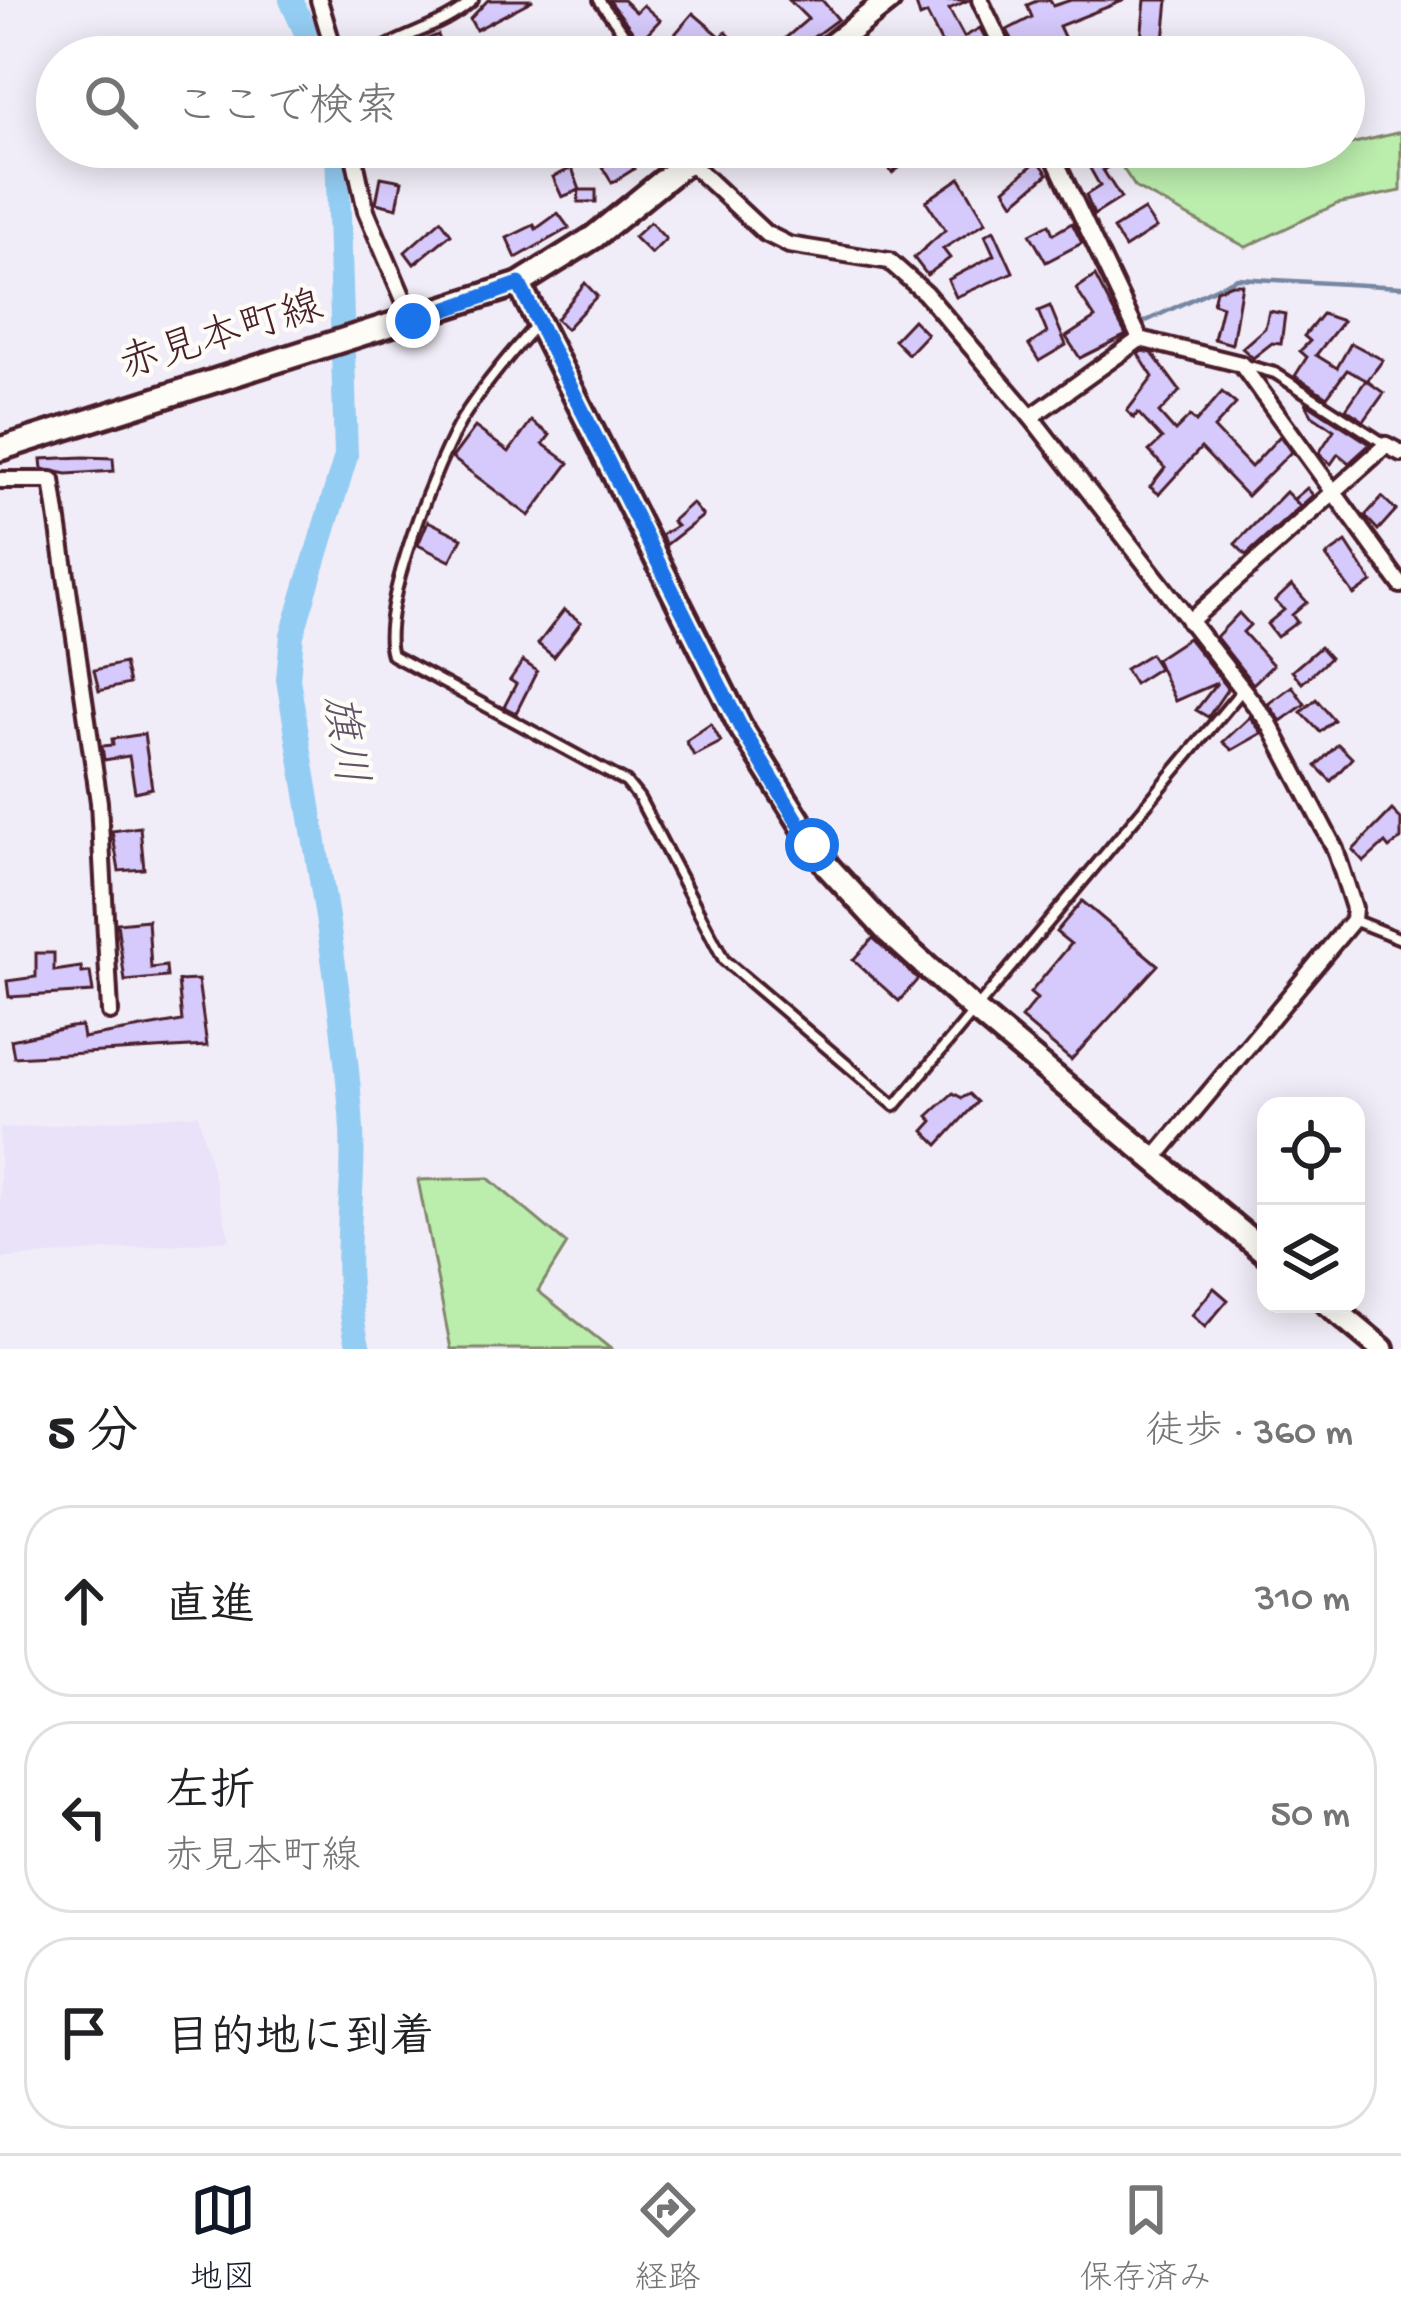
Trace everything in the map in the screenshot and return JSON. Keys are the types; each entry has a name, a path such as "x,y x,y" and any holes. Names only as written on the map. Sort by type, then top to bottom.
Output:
{"street":[{"path":"319,0 330,36"},
{"path":"844,36 890,0"},
{"path":"980,0 997,36"},
{"path":"357,168 366,211 405,323"},
{"name":"赤見本町線","path":"0,449 519,284 594,237 673,168"},
{"path":"704,168 745,217 777,239 816,250 867,254 908,274 1031,417 1243,688 1298,770 1335,849 1354,908 1353,920 1154,1159"},
{"path":"1059,168 1139,339"},
{"path":"519,284 740,726 790,814 856,898 976,1011 1257,1245"},
{"path":"1031,417 1139,339 1241,364 1331,495 1401,584"},
{"path":"1189,622 1386,445 1401,453"},
{"path":"0,480 52,480 99,802 110,1012"},
{"path":"1339,1313 1382,1349"}],"lane":[{"path":"409,36 448,23 472,0"},
{"path":"599,0 626,36"},
{"path":"537,324 455,432 394,602 388,641 392,655 601,766 634,790 724,960 896,1106 1243,688"},
{"path":"1241,364 1275,374 1386,445"},
{"path":"1353,920 1401,939"}],"shaded area":[{"path":"198,1114 230,1240 0,1259 0,1129"}],"green space":[{"path":"1401,132 1401,191 1337,204 1246,247 1136,188 1123,168 1365,168 1365,141"},
{"path":"488,1178 567,1244 538,1291 611,1349 451,1349 418,1180"}],"building":[{"path":"488,0 533,0 476,30 470,19"},
{"path":"609,0 623,0 636,12 643,5 660,20 645,36 636,36"},
{"path":"789,0 822,0 838,19 815,36 788,36 808,19"},
{"path":"915,0 969,0 949,9 963,36 938,36 927,14 920,17"},
{"path":"1039,0 1050,0 1053,6 1071,0 1125,0 1059,26 1064,36 1010,36 1007,30 1032,17 1027,5"},
{"path":"1145,0 1168,0 1164,36 1141,36"},
{"path":"693,13 720,36 677,36"},
{"path":"572,168 580,190 596,190 596,202 578,202 579,190 562,197 553,177"},
{"path":"603,168 633,168 634,169 612,183"},
{"path":"1029,168 1044,168 1048,174 1014,203 1005,189"},
{"path":"1090,168 1106,168 1103,170 1121,198 1094,215 1086,195 1100,186"},
{"path":"381,177 402,181 397,208 376,203"},
{"path":"960,178 986,222 943,249 950,258 927,275 914,258 945,230 926,201"},
{"path":"1144,210 1156,228 1125,248 1113,229"},
{"path":"558,213 569,228 516,258 507,238 534,225 536,229"},
{"path":"441,220 451,234 414,264 405,252"},
{"path":"650,222 666,239 651,254 634,237"},
{"path":"1072,223 1082,243 1046,262 1030,234 1049,224 1053,234"},
{"path":"994,230 1013,272 956,297 948,280 994,255 985,235"},
{"path":"1095,276 1126,335 1080,358 1066,337 1095,318 1076,289"},
{"path":"585,283 597,296 566,329 556,319"},
{"path":"1242,284 1232,344 1214,339 1222,306 1213,303 1216,290"},
{"path":"1050,306 1066,345 1039,361 1029,345 1047,333 1038,311"},
{"path":"1269,311 1285,314 1281,344 1272,343 1253,358 1242,348 1265,328"},
{"path":"1322,314 1343,321 1316,355 1337,368 1351,343 1383,360 1367,381 1384,393 1364,421 1346,409 1366,380 1347,370 1327,397 1295,376 1307,357 1300,351 1310,341 1304,336"},
{"path":"913,320 927,334 908,354 894,340"},
{"path":"1152,353 1180,391 1159,413 1175,431 1190,416 1196,422 1222,392 1236,404 1214,428 1251,467 1280,436 1291,452 1247,496 1201,448 1159,494 1150,487 1165,468 1149,451 1162,439 1138,413 1134,418 1127,411 1153,377 1138,354"},
{"path":"1305,402 1370,444 1349,463 1338,454 1331,464 1319,453 1334,430 1312,415"},
{"path":"531,421 550,435 543,444 569,463 529,516 452,458 475,427 509,452"},
{"path":"113,458 114,471 67,474 42,469 41,459"},
{"path":"1307,488 1313,495 1246,555 1235,544 1286,492 1300,506 1294,499"},
{"path":"1382,497 1396,510 1378,530 1365,516"},
{"path":"692,503 703,516 666,545 661,535 677,526 672,521"},
{"path":"428,521 462,538 450,561 418,545"},
{"path":"1346,542 1372,582 1354,595 1326,556"},
{"path":"1292,585 1307,602 1292,615 1297,622 1277,637 1267,624 1284,610 1275,601"},
{"path":"564,610 581,622 554,657 538,644"},
{"path":"1239,613 1250,625 1243,632 1273,665 1253,684 1216,637"},
{"path":"1188,638 1228,688 1208,717 1196,710 1217,683 1175,701 1156,659"},
{"path":"1320,647 1330,658 1302,683 1292,671"},
{"path":"1150,654 1159,668 1134,684 1125,669"},
{"path":"523,661 537,671 516,713 504,707 516,684 510,680"},
{"path":"124,663 129,684 99,691 94,670"},
{"path":"1292,686 1305,704 1281,721 1268,704"},
{"path":"1316,699 1334,720 1320,732 1301,712"},
{"path":"1250,717 1262,733 1232,750 1223,742"},
{"path":"711,724 721,742 694,756 686,741"},
{"path":"144,734 152,788 135,792 129,756 104,760 102,746 113,745 112,739"},
{"path":"1338,744 1352,758 1331,781 1316,766"},
{"path":"1392,810 1401,819 1401,839 1389,848 1385,843 1364,862 1353,850"},
{"path":"140,827 144,869 119,871 112,831"},
{"path":"1082,901 1158,965 1071,1060 1021,1018 1037,999 1030,993 1071,944 1056,932"},
{"path":"148,920 151,968 166,966 167,977 125,981 117,923"},
{"path":"873,938 918,979 899,1001 853,960"},
{"path":"36,953 54,953 54,971 81,967 82,973 90,972 93,992 9,997 7,981 36,977"},
{"path":"198,980 207,1046 14,1057 11,1040 71,1027 81,1026 83,1038 182,1021 178,981"},
{"path":"953,1093 962,1098 969,1094 977,1102 938,1145 924,1131 933,1121 928,1116"},
{"path":"1214,1288 1228,1300 1205,1327 1192,1315"}],"waterway":[{"name":"旗川","path":"291,0 307,36"},
{"name":"旗川","path":"338,168 346,456 292,635 288,679 346,1059 352,1144 349,1288 359,1349"},
{"path":"1142,323 1237,278 1401,287"}],"route":[{"path":"413,321 519,284 740,726 812,845"}]}
